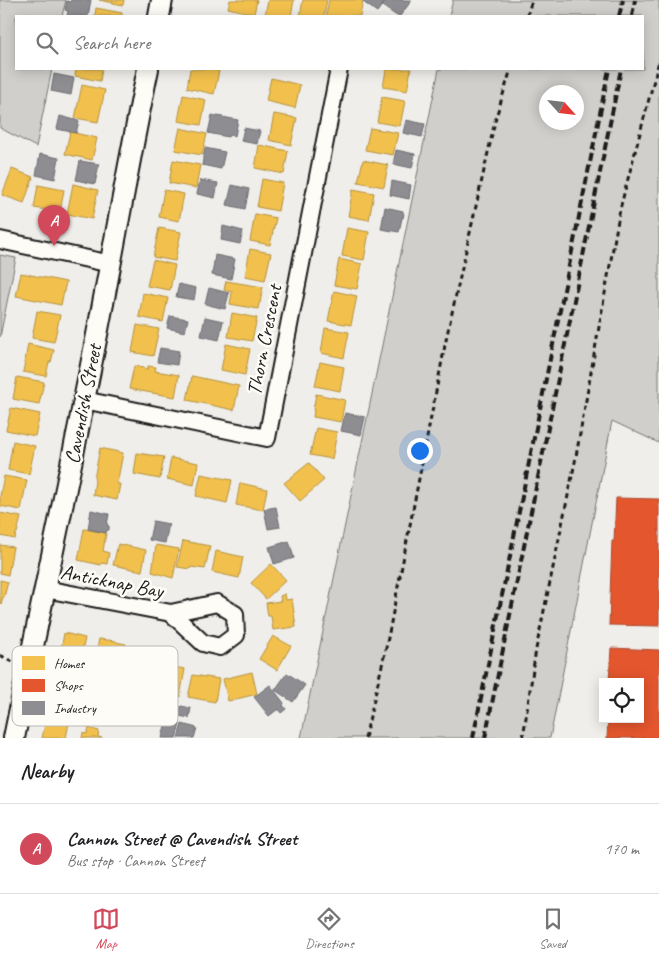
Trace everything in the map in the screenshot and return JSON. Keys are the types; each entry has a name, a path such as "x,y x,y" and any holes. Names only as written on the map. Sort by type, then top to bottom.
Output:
{"street":[{"path":"159,15 162,0"},
{"name":"Cavendish Street","path":"33,646 84,400 111,264 132,141 148,70"},
{"name":"Thorn Crescent","path":"84,400 267,438 339,70"},
{"path":"0,240 111,264"},
{"name":"Anticknap Bay","path":"45,589 171,614"}],"path":[{"path":"527,15 532,0"},
{"path":"523,738 536,649 575,462 620,209 659,61"},
{"path":"365,738 386,648 448,335 496,117 511,70"}],"shaded area":[{"path":"0,0 66,0 62,15 15,15 15,70 52,70 36,147 0,128"},
{"path":"453,0 659,0 659,443 612,421 550,738 301,738 439,70 644,70 644,15 449,15"},
{"path":"0,255 16,258 0,337"}],"building: Homes":[{"path":"99,0 124,0 123,5"},
{"path":"230,0 257,0 254,14 228,8"},
{"path":"268,0 294,0 291,15 265,15"},
{"path":"303,0 327,0 324,15 300,15"},
{"path":"329,0 363,0 360,15 326,15"},
{"path":"96,8 122,13 122,15 95,15"},
{"path":"76,70 102,70 100,81 75,76"},
{"path":"190,70 219,71 214,94 187,88"},
{"path":"386,70 411,70 407,91 383,87"},
{"path":"271,78 300,85 295,108 266,101"},
{"path":"82,85 105,90 98,122 75,118"},
{"path":"183,95 206,100 201,125 178,121"},
{"path":"382,97 405,101 400,126 377,122"},
{"path":"274,114 297,118 291,145 269,140"},
{"path":"180,128 207,134 202,155 175,150"},
{"path":"370,128 398,133 393,155 365,150"},
{"path":"70,132 97,138 92,160 65,154"},
{"path":"259,145 288,151 284,174 255,168"},
{"path":"173,160 200,165 196,188 169,183"},
{"path":"363,160 388,165 384,187 358,182"},
{"path":"12,169 33,177 24,203 2,195"},
{"path":"262,179 283,183 278,211 257,207"},
{"path":"73,184 98,190 92,219 67,214"},
{"path":"38,185 64,190 60,212 34,208"},
{"path":"353,189 374,193 369,220 348,216"},
{"path":"164,190 184,194 179,221 159,217"},
{"path":"255,214 276,218 270,245 250,241"},
{"path":"159,228 181,232 175,261 153,257"},
{"path":"347,228 369,232 364,260 342,256"},
{"path":"250,249 271,253 265,280 245,276"},
{"path":"339,259 362,264 357,289 334,285"},
{"path":"153,260 175,265 170,290 147,286"},
{"path":"21,273 66,282 61,305 16,296"},
{"path":"226,281 263,287 258,309 230,304 232,292 224,290"},
{"path":"334,291 357,296 351,325 328,321"},
{"path":"143,293 168,298 163,322 139,317"},
{"path":"37,311 60,315 54,342 32,338"},
{"path":"232,313 257,318 252,341 228,337"},
{"path":"137,325 159,329 153,356 132,352"},
{"path":"325,328 349,332 344,358 321,353"},
{"path":"28,344 54,350 46,376 23,372"},
{"path":"226,344 250,349 245,375 221,370"},
{"path":"320,362 344,367 340,391 315,386"},
{"path":"134,366 148,369 148,366 156,367 155,371 179,375 175,397 129,389"},
{"path":"192,376 239,386 234,410 187,400"},
{"path":"17,377 44,382 39,404 13,399"},
{"path":"316,394 345,400 341,422 313,417"},
{"path":"11,408 40,414 35,436 6,430"},
{"path":"316,428 337,432 332,459 310,455"},
{"path":"13,441 35,446 29,474 8,470"},
{"path":"100,448 123,453 117,484 120,484 117,500 93,495"},
{"path":"137,453 164,457 160,479 134,474"},
{"path":"171,458 198,463 194,485 167,479"},
{"path":"309,463 324,480 300,501 284,483"},
{"path":"201,474 232,480 227,503 196,496"},
{"path":"4,476 27,480 21,510 0,506"},
{"path":"240,483 267,489 263,510 236,505"},
{"path":"0,513 21,517 15,539 0,536"},
{"path":"84,529 106,533 103,551 109,553 107,564 101,563 101,565 78,560"},
{"path":"183,541 210,546 205,569 177,567"},
{"path":"118,544 146,550 142,571 113,565"},
{"path":"0,545 13,547 8,575 0,573"},
{"path":"156,545 179,549 173,578 152,572"},
{"path":"216,551 243,557 239,578 212,572"},
{"path":"271,564 286,580 266,599 251,583"},
{"path":"0,580 8,582 1,604 0,603"},
{"path":"285,594 286,600 292,599 296,627 273,630 271,616 268,616 266,603 281,601 280,596"},
{"path":"64,633 85,638 83,646 62,646"},
{"path":"273,636 291,646 277,670 259,659"},
{"path":"99,639 126,644 126,646 98,646"},
{"path":"178,668 185,669 180,697 178,697"},
{"path":"252,672 257,694 228,701 223,679"},
{"path":"193,675 219,679 215,702 188,697"},
{"path":"45,726 68,726 66,738 42,738"},
{"path":"89,728 99,731 98,737 102,738 82,738 83,733 87,734"}],"building: Shops":[{"path":"616,498 659,499 659,626 609,625 612,541 614,541"},
{"path":"611,648 659,650 659,738 607,738 608,723 644,723 644,678 609,678"}],"building: Industry":[{"path":"71,0 91,0 88,15 67,15 68,11 65,10 67,1 70,2"},
{"path":"365,0 386,0 377,12 363,2"},
{"path":"386,0 412,0 401,15 396,15 382,6"},
{"path":"54,74 74,78 71,95 51,91"},
{"path":"212,115 238,120 235,136 229,135 228,137 208,133"},
{"path":"60,116 79,121 76,133 57,129"},
{"path":"406,120 425,124 422,137 403,133"},
{"path":"244,128 260,131 257,144 241,141"},
{"path":"205,148 225,152 221,169 202,165"},
{"path":"396,150 415,154 412,168 393,164"},
{"path":"40,154 59,158 55,179 36,175"},
{"path":"80,161 99,164 95,184 76,180"},
{"path":"200,180 218,183 215,198 197,194"},
{"path":"392,181 411,185 409,199 390,195"},
{"path":"232,185 249,189 245,209 227,205"},
{"path":"385,207 403,211 404,214 399,232 381,229"},
{"path":"223,226 243,231 240,244 221,240"},
{"path":"215,255 235,259 231,279 212,275"},
{"path":"179,284 196,288 194,300 176,297"},
{"path":"209,288 229,293 225,309 205,304"},
{"path":"170,316 188,319 185,332 167,328"},
{"path":"205,317 223,321 219,340 201,336"},
{"path":"160,348 179,351 177,365 157,362"},
{"path":"345,413 365,417 361,435 341,431"},
{"path":"276,507 280,527 268,529 264,509"},
{"path":"91,510 109,514 107,525 109,530 106,533 88,529"},
{"path":"153,521 169,524 165,543 149,540"},
{"path":"289,541 294,558 274,564 269,547"},
{"path":"287,673 305,685 293,702 275,690"},
{"path":"270,685 284,703 283,705 286,709 281,713 278,709 269,716 254,697"},
{"path":"181,706 191,708 189,718 179,716"},
{"path":"178,724 180,724 176,738 162,738 165,726 178,726"},
{"path":"182,724 197,728 194,738 178,738"}],"railway":[{"path":"619,15 623,0"},
{"path":"632,15 635,0"},
{"path":"473,738 609,70"},
{"path":"485,738 621,70"}],"place":[{"name":"Cannon Street @ Cavendish Street","path":"54,246"}]}
